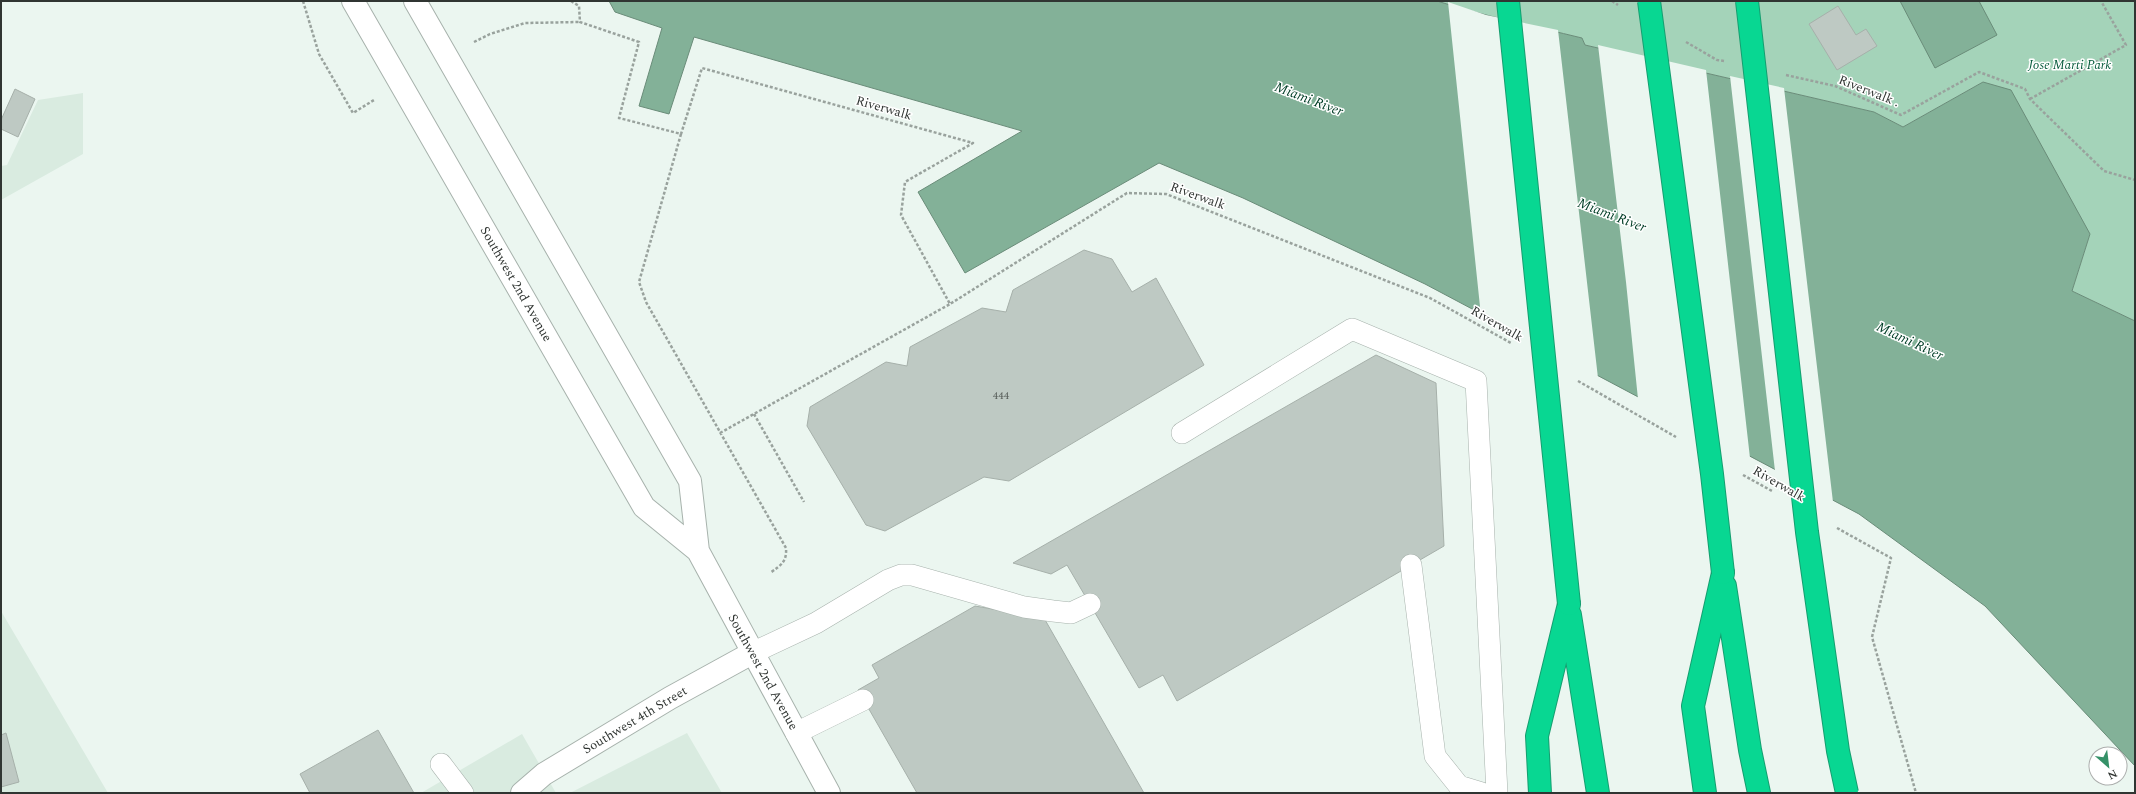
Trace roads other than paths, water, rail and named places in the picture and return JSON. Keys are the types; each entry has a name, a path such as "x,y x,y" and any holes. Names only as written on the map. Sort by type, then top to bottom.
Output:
{"highway":[{"path":"1508,1 1568,604 1598,793"},
{"path":"1649,1 1712,474 1723,573 1750,750 1759,793"},
{"path":"1747,1 1807,532 1838,751 1847,793"},
{"path":"1705,793 1693,706 1723,573"},
{"path":"1540,793 1537,736 1568,604"}],"street":[{"name":"Southwest 2nd Avenue","path":"353,1 644,507 698,551"},
{"name":"Southwest 2nd Avenue","path":"415,1 690,481 698,551 752,654 829,793"},
{"name":"Southwest 4th Street","path":"522,793 544,774 670,698 752,654"}],"lane":[{"path":"1182,433 1352,330 1476,381 1497,793"},
{"path":"1411,565 1435,756 1459,786 1482,793"},
{"path":"752,654 816,623 888,580 901,575 912,575 1024,606 1053,611 1071,613 1090,604"},
{"path":"796,733 863,700"},
{"path":"441,764 463,793"}],"water":[{"name":"Miami River","path":"609,1 1437,1 1582,38 1585,45 1874,112 1903,127 1983,82 2011,90 2090,234 2072,291 2135,321 2135,766 2128,759 2128,746 2116,746 1985,606 1859,514 1425,284 1243,198 1159,163 965,273 918,192 1022,131 694,37 669,114 639,106 662,28 615,12"},
{"path":"1900,1 1979,1 1997,35 1935,68"}],"park label":[{"name":"Jose Marti Park","path":"2070,65"}]}
